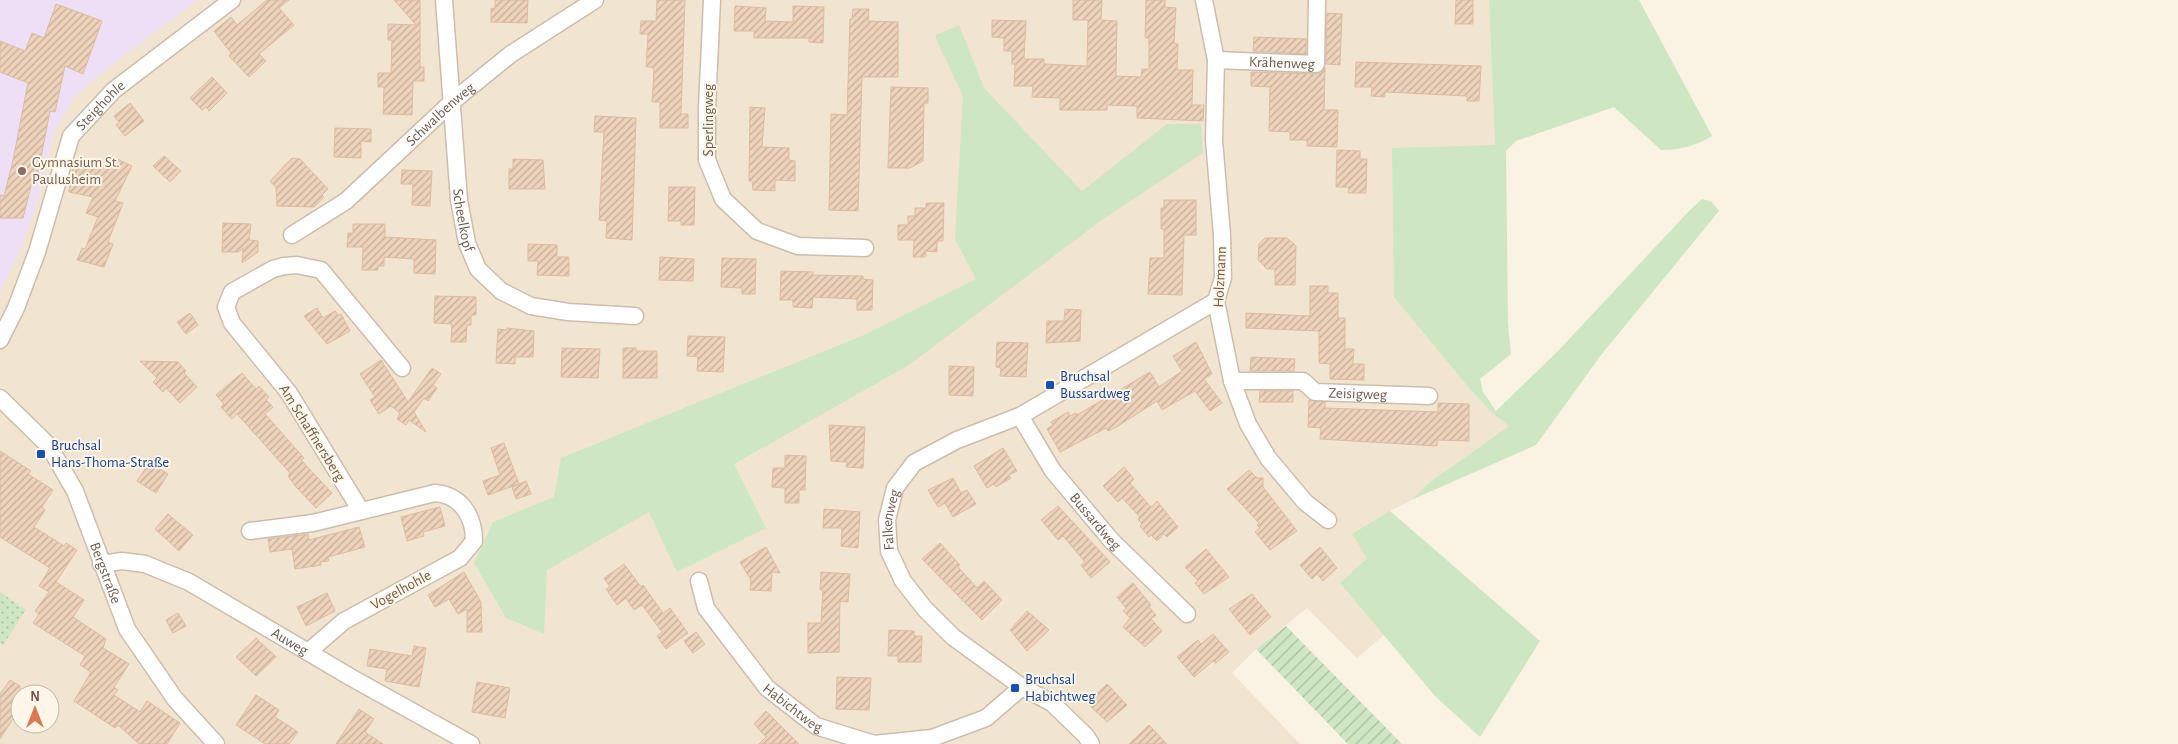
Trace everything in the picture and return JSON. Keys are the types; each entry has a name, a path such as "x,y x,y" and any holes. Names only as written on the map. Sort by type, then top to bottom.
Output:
{"street":[{"name":"Steighohle","path":"0,340 16,308 37,252 70,136 114,90 232,0"},
{"name":"Scheelkopf","path":"444,0 459,200 467,243 478,269 501,291 531,306 568,312 635,316"},
{"name":"Schwalbenweg","path":"292,235 346,201 453,100 511,54 595,0"},
{"name":"Sperlingweg","path":"712,0 707,108 707,160 723,199 757,231 798,246 865,248"},
{"name":"Holzmann","path":"1204,0 1216,60 1214,140 1222,235 1223,278 1216,301 1232,381 1248,424 1268,458 1305,502 1328,520"},
{"name":"Krähenweg","path":"1216,60 1316,64 1317,0"},
{"name":"Am Schaffnersberg","path":"360,511 289,393 232,323 226,307 232,292 278,268 297,265 320,270 402,368"},
{"name":"Falkenweg","path":"1091,744 1086,736 1052,702 1022,687 953,637 925,609 903,581 889,551 886,520 895,488 914,463 957,440 1020,416 1216,301"},
{"name":"Zeisigweg","path":"1232,381 1303,382 1315,392 1429,396"},
{"name":"Bergstraße","path":"0,398 49,446 75,492 126,629 176,699 216,744"},
{"name":"Bussardweg","path":"1020,416 1053,471 1111,540 1187,614"},
{"name":"Vogelhohle","path":"308,652 344,621 460,558 474,541 471,520 456,498 446,494 435,493 360,511"},
{"path":"250,531 313,523 360,511"},
{"name":"Auweg","path":"102,564 122,561 145,564 180,578 471,744"},
{"name":"Habichtweg","path":"699,581 706,608 767,688 816,726 874,744 932,738 986,718 1022,687"}],"shaded area":[{"name":"Gymnasium St. Paulusheim","path":"0,0 198,0 107,68 74,98 54,132 35,210 19,253 0,292"},
{"path":"198,0 1489,0 1495,145 1394,297 1463,381 1491,412 1509,426 1430,482 1411,500 1390,511 1367,558 1340,583 1384,635 1357,658 1307,608 1256,649 1232,673 1300,744 0,744 0,292 19,253 35,210 54,132 74,98 107,68"}],"green space":[{"path":"1489,0 1639,0 1712,136 1688,147 1661,150 1614,107 1516,141 1506,151 1508,324 1511,354 1480,379 1483,392 1496,411 1559,350 1702,199 1712,202 1719,211 1601,355 1536,445 1411,500 1430,482 1509,426 1491,412 1463,381 1394,297 1392,148 1495,145"},
{"path":"959,25 984,88 1082,191 1167,124 1201,124 1203,153 1103,219 909,365 734,464 766,528 677,572 649,512 547,570 544,634 506,618 474,563 493,522 554,497 561,458 864,335 976,279 955,239 963,96 936,39 936,35"},
{"path":"1390,511 1540,641 1480,737 1435,696 1340,583 1367,558 1352,534"},
{"path":"0,592 26,610 3,645 0,643"},
{"path":"1286,626 1402,744 1348,744 1256,649"}],"building":[{"path":"267,0 289,0 279,8 294,25 259,54 266,61 249,77 229,56 231,53 214,31 231,17 237,25"},
{"path":"394,0 420,0 420,67 424,67 424,81 413,81 412,115 383,114 384,87 378,87 378,73 391,73 392,40 388,40 388,24 416,25"},
{"path":"495,0 528,0 527,23 491,22 491,8 495,9"},
{"path":"657,0 685,0 681,114 688,114 688,128 660,128 660,102 652,102 654,71 652,67 646,67 648,34 640,34 641,21 656,21"},
{"path":"1073,0 1102,0 1101,20 1117,21 1116,76 1141,77 1142,69 1149,69 1149,38 1145,38 1146,0 1165,0 1165,7 1176,8 1174,43 1178,44 1177,70 1193,70 1192,105 1204,105 1203,121 1137,118 1137,106 1107,105 1107,110 1060,110 1060,98 1032,97 1033,86 1014,86 1015,64 1012,64 1012,51 1004,51 1004,38 992,37 992,20 1026,21 1024,59 1044,59 1044,64 1087,66 1088,20 1073,20"},
{"path":"1456,0 1473,0 1473,24 1455,24"},
{"path":"56,4 102,21 83,74 65,66 55,112 50,111 36,183 32,182 23,218 0,218 0,195 4,196 12,165 28,83 0,72 0,41 25,51 32,33 44,38"},
{"path":"735,6 766,8 765,21 793,22 793,6 824,7 823,43 809,42 809,38 754,38 754,31 734,31"},
{"path":"853,9 869,9 868,21 898,22 898,77 862,77 858,211 829,210 831,114 847,115 850,19 852,19"},
{"path":"1327,13 1342,14 1340,65 1326,64"},
{"path":"1254,37 1306,39 1306,54 1253,51"},
{"path":"1356,62 1481,66 1479,101 1467,101 1467,96 1385,92 1385,97 1371,96 1372,87 1355,87"},
{"path":"1325,68 1324,110 1338,110 1337,147 1307,146 1307,140 1290,140 1290,132 1269,131 1270,87 1251,86 1251,72 1316,74 1321,73"},
{"path":"212,77 227,93 209,111 206,107 202,110 190,98"},
{"path":"891,87 928,88 928,103 924,103 923,161 910,168 888,168"},
{"path":"130,103 144,121 125,136 116,125 119,122 114,116"},
{"path":"750,107 765,108 762,147 789,148 789,160 795,161 795,181 775,180 775,191 753,190 752,181 749,181"},
{"path":"595,116 636,118 632,240 606,238 607,221 599,220 604,132 594,132"},
{"path":"335,128 371,129 371,142 361,141 361,158 334,157"},
{"path":"1337,150 1360,151 1360,159 1367,159 1366,193 1348,193 1349,187 1336,187"},
{"path":"164,156 181,171 170,182 153,166"},
{"path":"113,157 132,166 115,201 123,203 108,242 113,244 104,267 77,260 82,248 85,249 98,217 86,213 93,197 69,192 74,161 109,167"},
{"path":"292,158 300,159 328,189 322,195 324,197 314,207 277,206 276,188 270,181"},
{"path":"513,159 543,160 545,189 509,189 509,169 513,169"},
{"path":"402,170 432,171 430,206 412,205 413,184 401,184"},
{"path":"669,187 695,187 694,225 681,225 681,221 668,221"},
{"path":"1164,200 1196,200 1196,235 1184,235 1182,295 1148,294 1150,258 1164,258 1164,229 1161,229 1161,208 1164,208"},
{"path":"926,203 944,203 943,241 937,241 937,252 926,251 925,257 913,257 914,240 898,240 898,225 908,225 908,216 915,216 915,208 926,208"},
{"path":"223,223 251,224 249,240 258,241 258,252 242,263 243,248 239,252 222,252"},
{"path":"353,224 385,224 385,237 436,240 435,274 414,273 414,259 384,257 384,266 378,266 378,270 362,270 363,247 347,247 348,233 353,233"},
{"path":"1265,238 1287,238 1296,246 1295,285 1275,285 1275,269 1267,269 1258,260 1259,244"},
{"path":"528,244 557,245 557,257 569,257 569,276 537,275 538,261 528,261"},
{"path":"660,257 694,259 693,281 659,280"},
{"path":"722,258 756,259 755,294 742,294 742,288 721,287"},
{"path":"781,271 813,272 813,275 863,276 863,279 873,280 872,310 857,310 857,299 813,297 812,308 793,307 793,300 780,300"},
{"path":"1310,286 1328,286 1328,293 1338,293 1338,318 1345,318 1345,349 1354,349 1353,364 1364,364 1364,380 1330,379 1330,364 1319,363 1319,331 1246,328 1246,313 1310,316"},
{"path":"435,296 476,297 476,315 471,315 471,325 467,325 466,342 451,342 452,324 434,323"},
{"path":"317,308 323,318 335,311 338,315 341,314 350,331 327,344 304,316"},
{"path":"1065,309 1081,310 1080,341 1046,343 1047,321 1064,321"},
{"path":"190,313 198,325 186,334 177,322"},
{"path":"507,328 534,331 533,357 515,357 515,364 496,363 498,329 507,330"},
{"path":"688,336 725,337 723,372 697,371 698,357 687,356"},
{"path":"997,342 1028,343 1026,377 1000,376 1001,368 996,367"},
{"path":"1196,342 1212,374 1204,379 1222,403 1210,411 1195,391 1162,410 1157,401 1118,426 1108,431 1106,428 1060,452 1047,429 1053,425 1051,422 1068,412 1070,416 1076,413 1077,415 1150,372 1159,387 1182,371 1173,356"},
{"path":"562,348 600,349 598,378 561,377"},
{"path":"623,348 636,348 636,351 657,351 657,378 623,378"},
{"path":"1251,357 1295,359 1294,371 1250,371"},
{"path":"381,360 408,402 432,368 441,374 433,385 437,388 428,401 424,398 414,412 426,432 409,420 406,425 397,419 400,413 391,406 379,414 370,400 375,397 360,374"},
{"path":"140,361 178,362 186,371 184,373 197,387 180,403 166,388 163,392 153,382 157,378"},
{"path":"949,366 974,367 973,396 949,395"},
{"path":"242,373 256,389 259,386 269,397 266,400 273,407 265,414 304,458 301,460 332,493 316,508 288,476 290,473 237,414 232,419 221,407 224,404 216,395"},
{"path":"1260,391 1293,391 1293,402 1259,402"},
{"path":"1309,400 1325,402 1325,408 1438,412 1438,403 1469,404 1469,441 1437,440 1437,446 1320,439 1321,428 1308,427"},
{"path":"829,425 865,427 863,468 846,467 847,462 831,461"},
{"path":"504,443 519,484 488,495 483,481 500,475 491,448"},
{"path":"1003,448 1017,471 1009,475 1011,478 996,487 994,484 987,488 974,466"},
{"path":"0,451 31,471 28,474 53,490 42,507 45,510 34,527 64,546 66,543 77,550 56,582 84,600 73,617 106,639 103,648 129,664 114,687 118,690 114,695 140,712 147,701 180,723 167,744 139,744 118,725 115,728 74,701 91,672 80,665 85,656 33,623 39,614 35,611 49,592 39,586 50,568 0,537"},
{"path":"785,455 806,456 805,490 799,490 799,503 785,503 785,488 772,487 773,468 785,468"},
{"path":"150,462 168,474 156,493 137,481"},
{"path":"1124,467 1134,479 1130,483 1151,507 1157,501 1178,527 1167,537 1164,534 1157,541 1151,535 1149,537 1140,526 1142,524 1138,519 1140,517 1122,498 1118,502 1103,486"},
{"path":"1249,470 1257,478 1263,478 1263,487 1297,531 1270,550 1255,532 1260,528 1257,525 1259,523 1227,489"},
{"path":"953,478 961,493 967,490 976,504 953,517 945,503 938,507 928,490"},
{"path":"526,481 531,494 516,499 512,487"},
{"path":"1058,506 1110,562 1091,578 1081,565 1085,562 1063,536 1058,540 1041,520"},
{"path":"440,507 445,526 423,532 424,536 407,541 401,517"},
{"path":"824,509 860,512 858,548 841,546 842,528 823,528"},
{"path":"168,514 193,535 179,551 155,529"},
{"path":"359,527 365,547 328,557 329,561 320,562 321,565 295,569 292,549 270,552 268,539 308,534 309,540"},
{"path":"940,543 977,588 984,581 1002,600 982,620 922,559"},
{"path":"766,547 780,573 772,572 771,591 750,590 751,580 740,562"},
{"path":"1320,547 1337,568 1323,581 1317,574 1312,579 1300,565"},
{"path":"1206,549 1229,577 1204,594 1195,583 1198,581 1185,567"},
{"path":"624,564 641,587 643,585 663,613 670,608 688,633 666,649 657,636 662,632 642,605 634,610 626,598 617,605 606,589 610,587 604,578"},
{"path":"464,572 481,602 482,632 467,632 467,609 458,614 449,599 435,607 428,595"},
{"path":"821,572 850,574 848,602 840,601 839,652 808,653 808,623 821,623 823,590 820,590"},
{"path":"1133,583 1151,605 1149,607 1156,615 1151,619 1162,631 1145,647 1123,627 1130,618 1123,611 1126,608 1117,597"},
{"path":"327,593 335,611 306,626 297,607"},
{"path":"1252,594 1271,617 1250,635 1229,609"},
{"path":"1027,611 1049,630 1027,651 1010,630"},
{"path":"178,613 186,626 173,633 166,620"},
{"path":"889,630 914,631 914,636 922,636 921,662 898,662 898,656 888,656"},
{"path":"696,632 705,644 693,653 684,641"},
{"path":"1213,634 1229,652 1216,663 1213,661 1194,677 1177,657 1198,640 1201,644"},
{"path":"256,638 276,657 256,676 236,657"},
{"path":"414,646 426,648 419,687 385,681 387,669 367,666 370,649 412,656"},
{"path":"837,677 871,678 869,710 836,709"},
{"path":"10,680 17,684 10,684 10,724 0,739 0,694"},
{"path":"477,682 510,688 505,718 472,712"},
{"path":"1107,684 1127,705 1107,722 1087,703"},
{"path":"256,695 279,710 275,717 298,732 289,744 265,744 236,725"},
{"path":"359,709 374,719 365,732 383,744 336,744"},
{"path":"766,711 799,744 759,744 766,737 754,724"},
{"path":"1149,725 1167,744 1129,744"}],"place":[{"name":"Gymnasium St. Paulusheim","path":"22,171"},
{"name":"Bruchsal Bussardweg","path":"1050,385"},
{"name":"Bruchsal Hans-Thoma-Straße","path":"41,454"},
{"name":"Bruchsal Habichtweg","path":"1015,688"}]}
